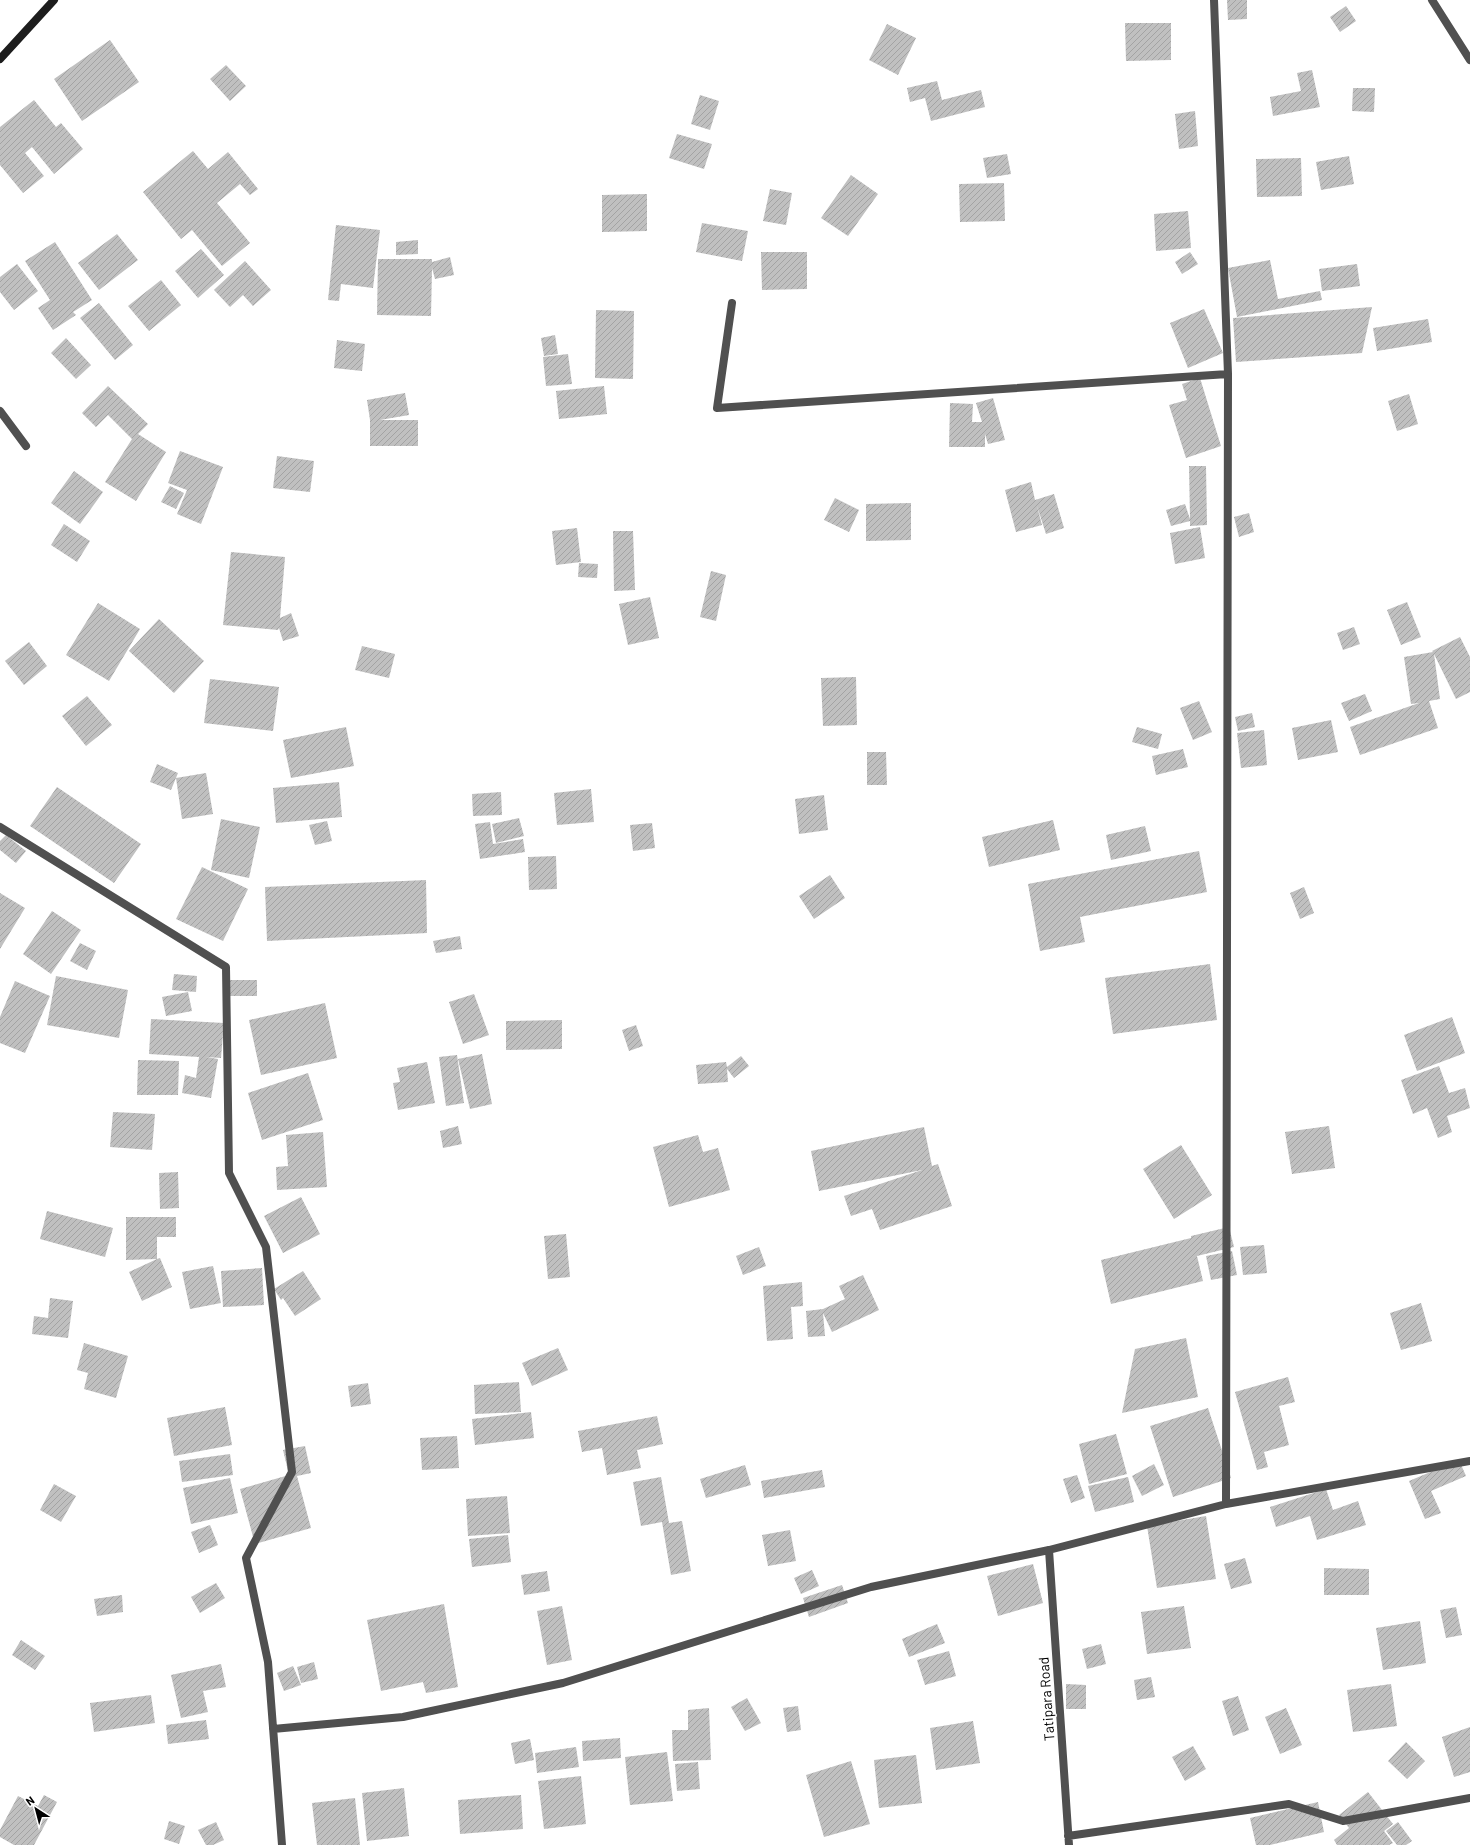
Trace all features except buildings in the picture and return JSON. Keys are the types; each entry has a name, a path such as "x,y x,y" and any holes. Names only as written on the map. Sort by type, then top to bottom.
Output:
{"main road":[{"path":"0,58 54,0"}],"street":[{"path":"1214,0 1228,374 1226,1504"},
{"path":"1432,0 1470,60"},
{"path":"732,303 717,408 1228,374"},
{"path":"0,411 26,446"},
{"path":"0,827 226,967 229,1173 266,1247 292,1472 246,1558 268,1662 282,1845"},
{"path":"273,1729 403,1717 563,1683 871,1587 1048,1550 1226,1504 1470,1461"},
{"name":"Tatipara Road","path":"1048,1550 1069,1845"},
{"path":"1068,1836 1289,1804 1343,1821 1470,1798"}]}
